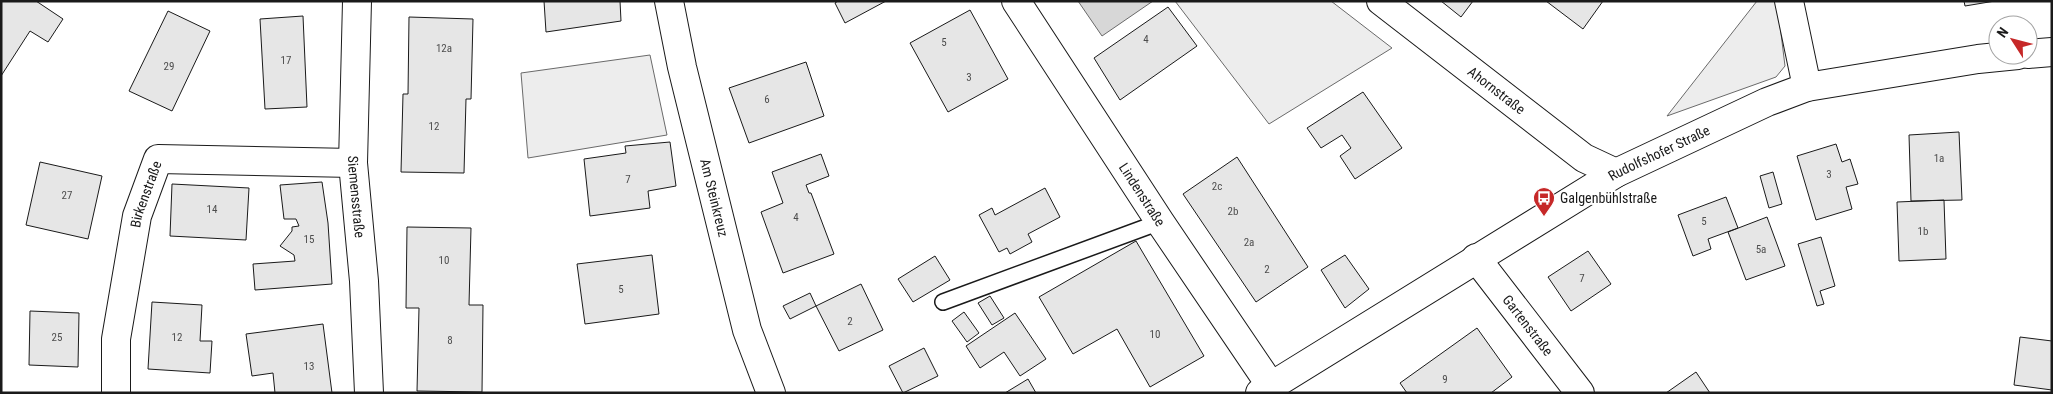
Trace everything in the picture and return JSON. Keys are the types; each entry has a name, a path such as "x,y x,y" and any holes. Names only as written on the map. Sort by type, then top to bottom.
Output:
{"street":[{"name":"Siemensstraße","path":"357,1 354,163 364,280 369,393"},
{"name":"Am Steinkreuz","path":"669,1 682,67 747,330 771,393"},
{"name":"Lindenstraße","path":"1016,1 1160,222 1266,390"},
{"name":"Ahornstraße","path":"1381,1 1584,158 1616,173"},
{"path":"1789,1 1807,87"},
{"path":"2038,53 2052,52"},
{"name":"Rudolfshofer Straße","path":"1266,390 1476,258 1616,173 1767,102 1807,87 1988,57"},
{"name":"Birkenstraße","path":"116,393 116,339 136,226 158,159 354,163"},
{"name":"Gartenstraße","path":"1476,258 1580,393"}],"lane":[{"path":"943,302 1160,222"}],"shaded area":[{"path":"1078,1 1153,1 1102,36"},
{"path":"1175,1 1331,1 1392,48 1269,124"},
{"path":"1757,1 1777,1 1785,66 1776,77 1667,116"},
{"path":"650,55 667,135 528,158 521,73"}],"building":[{"path":"1,1 36,1 63,19 48,42 30,31 1,76"},
{"path":"544,1 620,1 621,21 546,32"},
{"path":"838,1 886,1 845,23 835,3"},
{"path":"1441,1 1473,1 1461,17"},
{"path":"1546,1 1603,1 1583,29"},
{"path":"1964,1 1995,1 1965,6"},
{"path":"1168,7 1197,46 1120,100 1094,58"},
{"path":"970,10 1008,79 948,112 910,43"},
{"path":"168,11 210,31 172,111 129,91"},
{"path":"303,16 307,107 265,109 260,19"},
{"path":"409,17 473,19 471,99 466,99 464,173 401,172 403,94 408,94"},
{"path":"806,62 824,116 749,143 729,88"},
{"path":"1363,92 1402,148 1355,179 1340,156 1351,148 1342,135 1321,148 1307,128"},
{"path":"1959,132 1962,200 1911,201 1909,135"},
{"path":"670,142 676,186 648,191 650,208 590,216 584,159 626,153 625,146"},
{"path":"1836,144 1842,162 1850,159 1858,184 1846,187 1852,209 1816,220 1797,156"},
{"path":"821,154 829,176 806,185 809,193 811,193 834,254 783,273 761,212 783,203 772,172"},
{"path":"1237,157 1308,267 1256,302 1183,194"},
{"path":"40,162 102,176 88,239 26,225"},
{"path":"1773,172 1782,204 1769,208 1760,176"},
{"path":"322,182 328,223 332,284 255,290 253,264 295,261 294,255 280,246 292,231 292,227 299,226 296,219 284,219 280,185"},
{"path":"172,184 249,188 246,240 170,236"},
{"path":"1045,188 1060,217 1028,234 1032,242 1010,254 1007,248 999,252 979,215 992,208 995,215"},
{"path":"1726,197 1738,228 1708,239 1711,249 1693,256 1678,215"},
{"path":"1944,200 1946,259 1899,261 1897,202"},
{"path":"1767,217 1785,266 1746,280 1728,232"},
{"path":"407,227 471,228 469,305 483,305 482,392 417,391 419,308 406,308"},
{"path":"1821,237 1835,286 1820,291 1824,304 1817,306 1798,244"},
{"path":"1136,241 1204,356 1150,387 1117,329 1073,354 1039,297"},
{"path":"1588,251 1611,284 1571,311 1548,277"},
{"path":"652,255 659,314 585,324 577,264"},
{"path":"1345,255 1369,289 1345,308 1321,270"},
{"path":"935,256 950,280 913,302 898,279"},
{"path":"861,284 883,330 839,351 816,306"},
{"path":"810,293 816,306 790,319 783,306"},
{"path":"990,296 1004,318 992,325 978,303"},
{"path":"152,302 202,305 200,341 212,341 210,373 148,369"},
{"path":"30,311 79,313 78,367 29,365"},
{"path":"964,312 979,333 967,342 952,321"},
{"path":"1015,313 1046,359 1020,376 1004,352 980,368 966,346"},
{"path":"323,324 332,393 275,393 273,373 252,376 246,334"},
{"path":"1477,328 1512,377 1491,393 1407,393 1400,383"},
{"path":"2020,337 2052,341 2052,390 2014,385"},
{"path":"924,348 938,376 903,393 889,366"},
{"path":"1696,372 1710,393 1666,393"},
{"path":"1028,379 1036,393 1005,393"}],"place":[{"name":"Galgenbühlstraße","path":"1544,217"}]}
